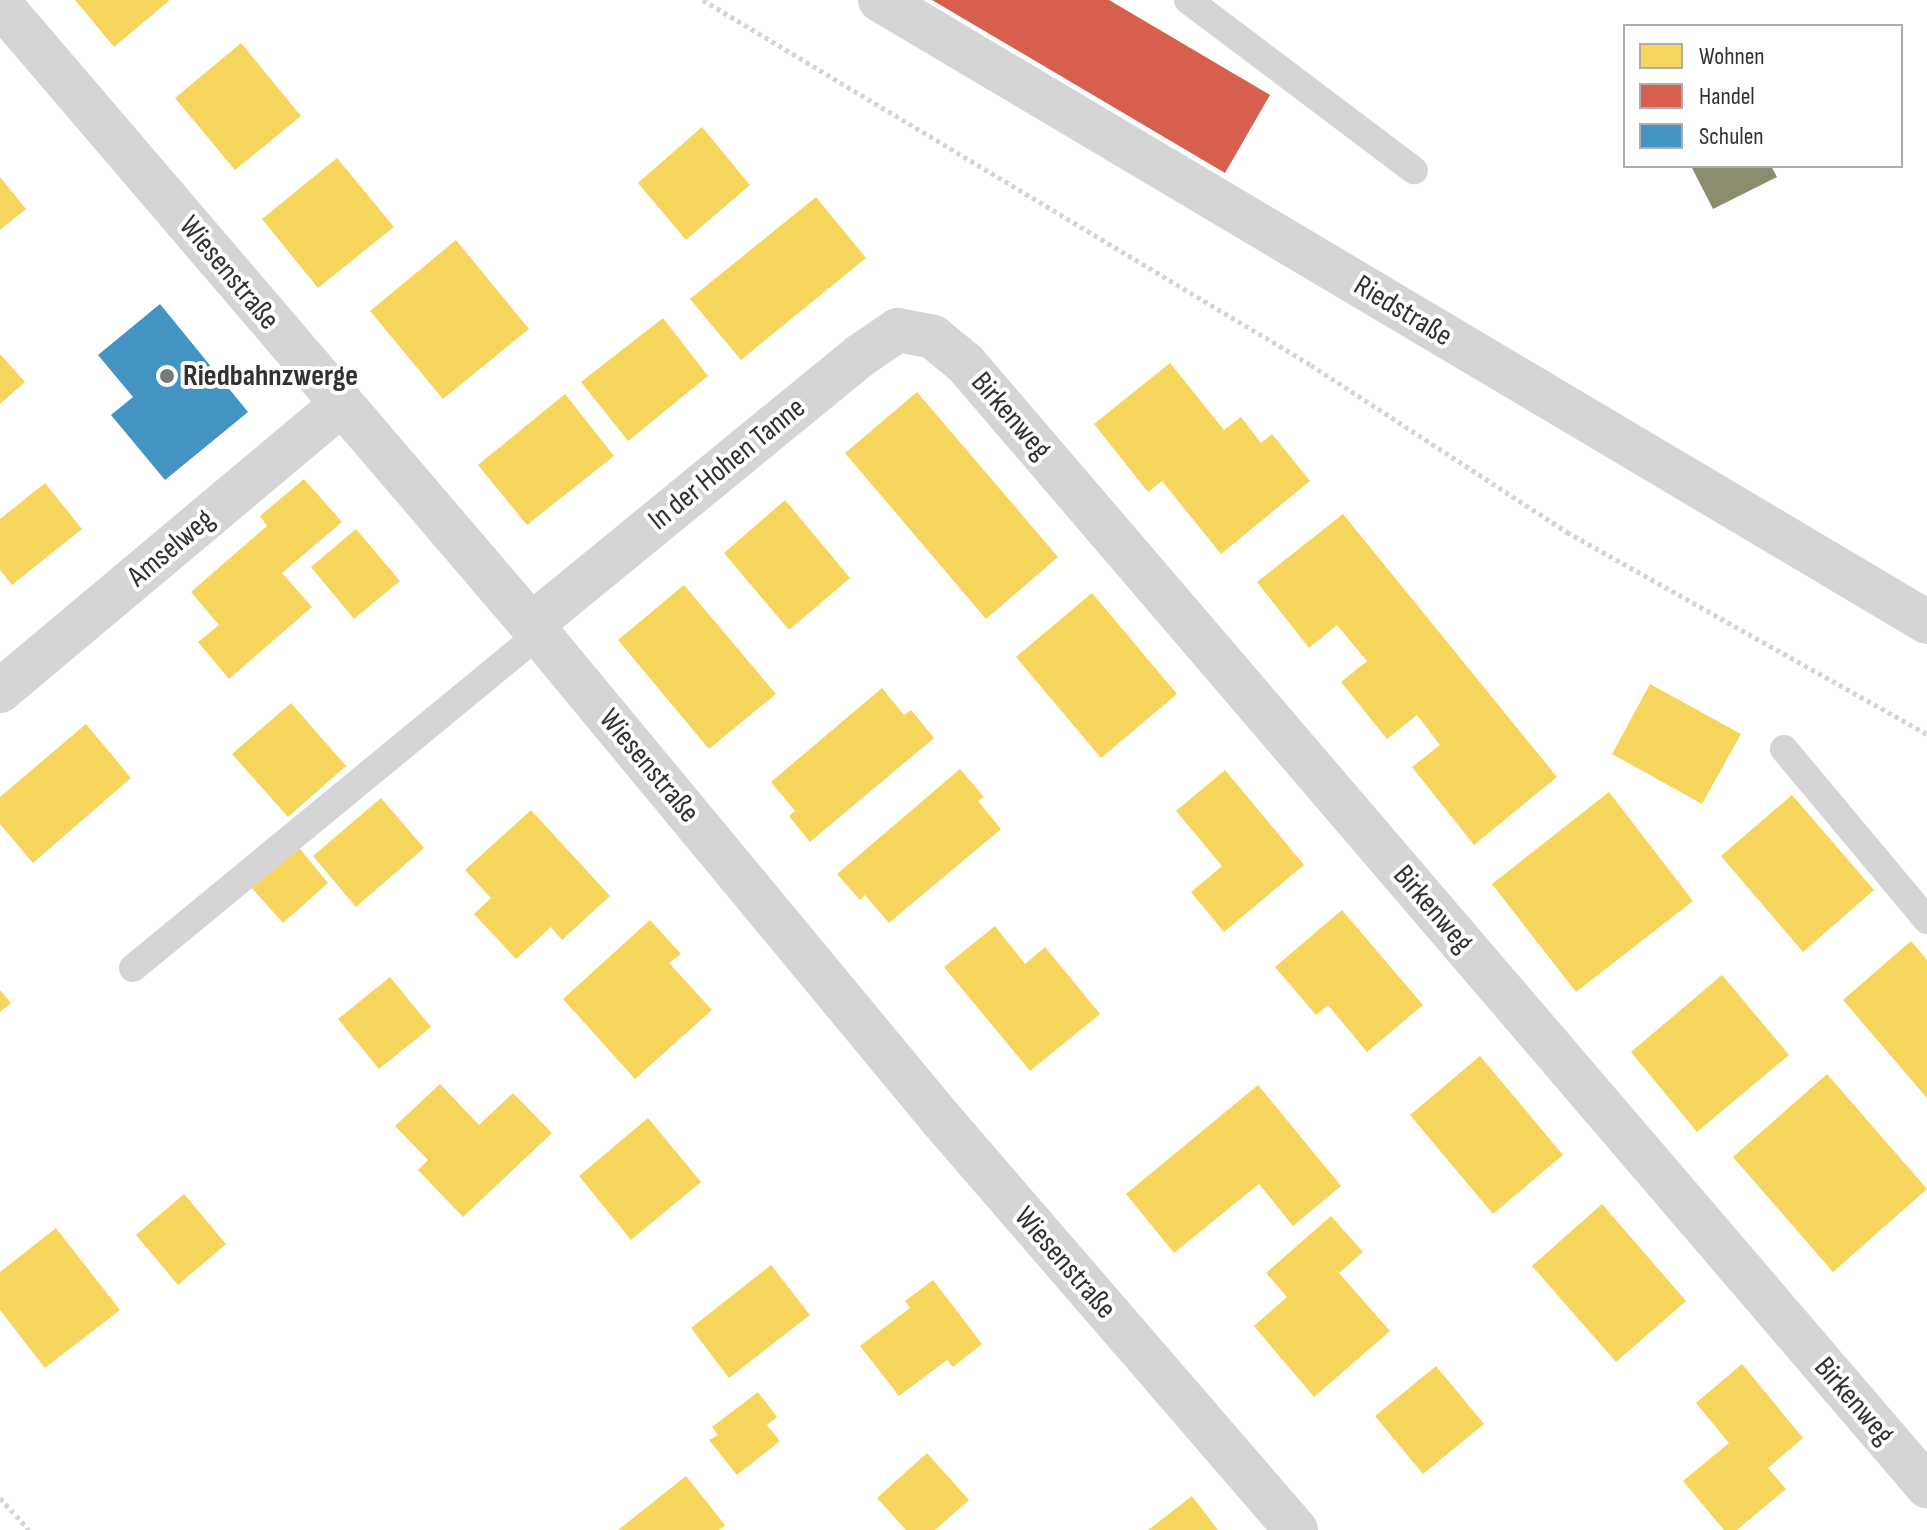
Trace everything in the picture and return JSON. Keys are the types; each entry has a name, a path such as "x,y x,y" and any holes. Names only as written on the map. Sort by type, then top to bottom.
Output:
{"street":[{"name":"Riedstraße","path":"880,0 1927,622"},
{"name":"Wiesenstraße","path":"0,4 535,630 941,1119 1296,1530"},
{"name":"In der Hohen Tanne","path":"535,630 861,355 898,330 933,337"},
{"name":"Birkenweg","path":"933,337 965,363 1927,1486"},
{"name":"Amselweg","path":"0,691 341,405"}],"lane":[{"path":"1188,0 1414,170"},
{"path":"133,968 535,630"},
{"path":"1784,749 1927,920"}],"path":[{"path":"703,0 1311,365 1567,532 1927,734"},
{"path":"0,1498 29,1530"}],"building: Wohnen":[{"path":"75,0 170,0 114,47"},
{"path":"241,43 301,116 235,170 175,98"},
{"path":"702,127 750,185 686,240 638,183"},
{"path":"337,158 394,227 318,288 262,219"},
{"path":"0,177 26,209 0,230"},
{"path":"816,197 866,258 741,360 690,299"},
{"path":"456,240 529,329 443,399 370,311"},
{"path":"663,318 708,376 628,441 581,382"},
{"path":"0,354 25,382 0,404"},
{"path":"1170,363 1224,430 1241,417 1261,443 1272,434 1310,481 1221,554 1162,481 1148,492 1094,424"},
{"path":"917,392 1058,557 986,619 845,453"},
{"path":"565,394 614,456 527,525 478,465"},
{"path":"304,479 342,522 282,573 312,607 229,679 198,642 219,625 191,592 267,526 260,516"},
{"path":"45,483 82,529 12,585 0,570 0,519"},
{"path":"785,500 850,578 789,630 724,553"},
{"path":"1343,514 1557,777 1474,845 1412,767 1440,745 1417,715 1387,739 1341,682 1367,661 1337,625 1309,648 1257,582"},
{"path":"356,529 400,581 354,619 311,567"},
{"path":"684,585 776,694 709,749 618,640"},
{"path":"1092,593 1177,694 1101,758 1016,657"},
{"path":"1650,684 1741,734 1702,804 1612,754"},
{"path":"882,688 904,715 911,710 934,738 810,842 789,816 795,811 771,782"},
{"path":"291,703 346,766 288,817 232,754"},
{"path":"86,724 131,778 33,863 0,824 0,797"},
{"path":"960,769 984,797 978,801 1001,829 889,923 865,895 860,900 837,874"},
{"path":"1225,770 1304,865 1224,932 1191,892 1222,866 1176,811"},
{"path":"1609,792 1693,901 1576,992 1492,884"},
{"path":"1792,795 1874,890 1803,952 1721,856"},
{"path":"381,798 424,848 356,907 313,856"},
{"path":"531,810 610,896 562,940 551,927 516,959 474,914 491,898 465,870"},
{"path":"296,844 328,883 283,923 249,885"},
{"path":"1342,910 1423,1005 1367,1052 1328,1005 1316,1015 1275,967"},
{"path":"650,920 681,954 669,963 712,1010 635,1079 563,999"},
{"path":"995,926 1025,964 1045,947 1100,1014 1030,1071 944,967"},
{"path":"1911,941 1927,960 1927,1098 1843,1000"},
{"path":"1722,975 1789,1055 1697,1132 1631,1052"},
{"path":"390,977 431,1027 379,1069 338,1019"},
{"path":"0,990 11,1003 0,1012"},
{"path":"1480,1056 1563,1155 1493,1214 1410,1115"},
{"path":"1827,1074 1927,1189 1833,1272 1733,1157"},
{"path":"440,1084 479,1125 513,1093 552,1133 463,1217 418,1170 428,1160 395,1126"},
{"path":"1258,1085 1341,1186 1293,1226 1259,1184 1174,1253 1126,1194"},
{"path":"648,1118 701,1182 631,1240 579,1176"},
{"path":"184,1194 226,1244 178,1285 136,1235"},
{"path":"1602,1204 1686,1301 1616,1362 1532,1266"},
{"path":"1331,1216 1363,1252 1339,1273 1390,1331 1314,1397 1254,1326 1287,1297 1266,1273"},
{"path":"56,1228 120,1310 45,1368 0,1310 0,1272"},
{"path":"771,1265 810,1315 729,1378 691,1328"},
{"path":"933,1280 982,1344 953,1367 947,1360 899,1396 860,1346 910,1308 905,1301"},
{"path":"1742,1364 1803,1438 1768,1468 1786,1489 1737,1530 1724,1530 1683,1481 1729,1443 1696,1403"},
{"path":"1436,1366 1484,1424 1423,1474 1375,1416"},
{"path":"758,1392 777,1417 767,1425 780,1441 737,1475 709,1440 718,1435 712,1427"},
{"path":"927,1453 969,1500 935,1530 906,1530 877,1498"},
{"path":"686,1476 725,1525 719,1530 618,1530"},
{"path":"1192,1496 1218,1530 1148,1530 1152,1527"}],"building: Handel":[{"path":"932,0 1109,0 1270,95 1225,173"}],"building: Schulen":[{"name":"Riedbahnzwerge","path":"160,304 248,412 165,480 111,415 133,397 98,355"}],"building: Industrie":[{"path":"1692,168 1772,168 1777,177 1713,209"}],"place":[{"name":"Riedbahnzwerge","path":"167,376"}]}
